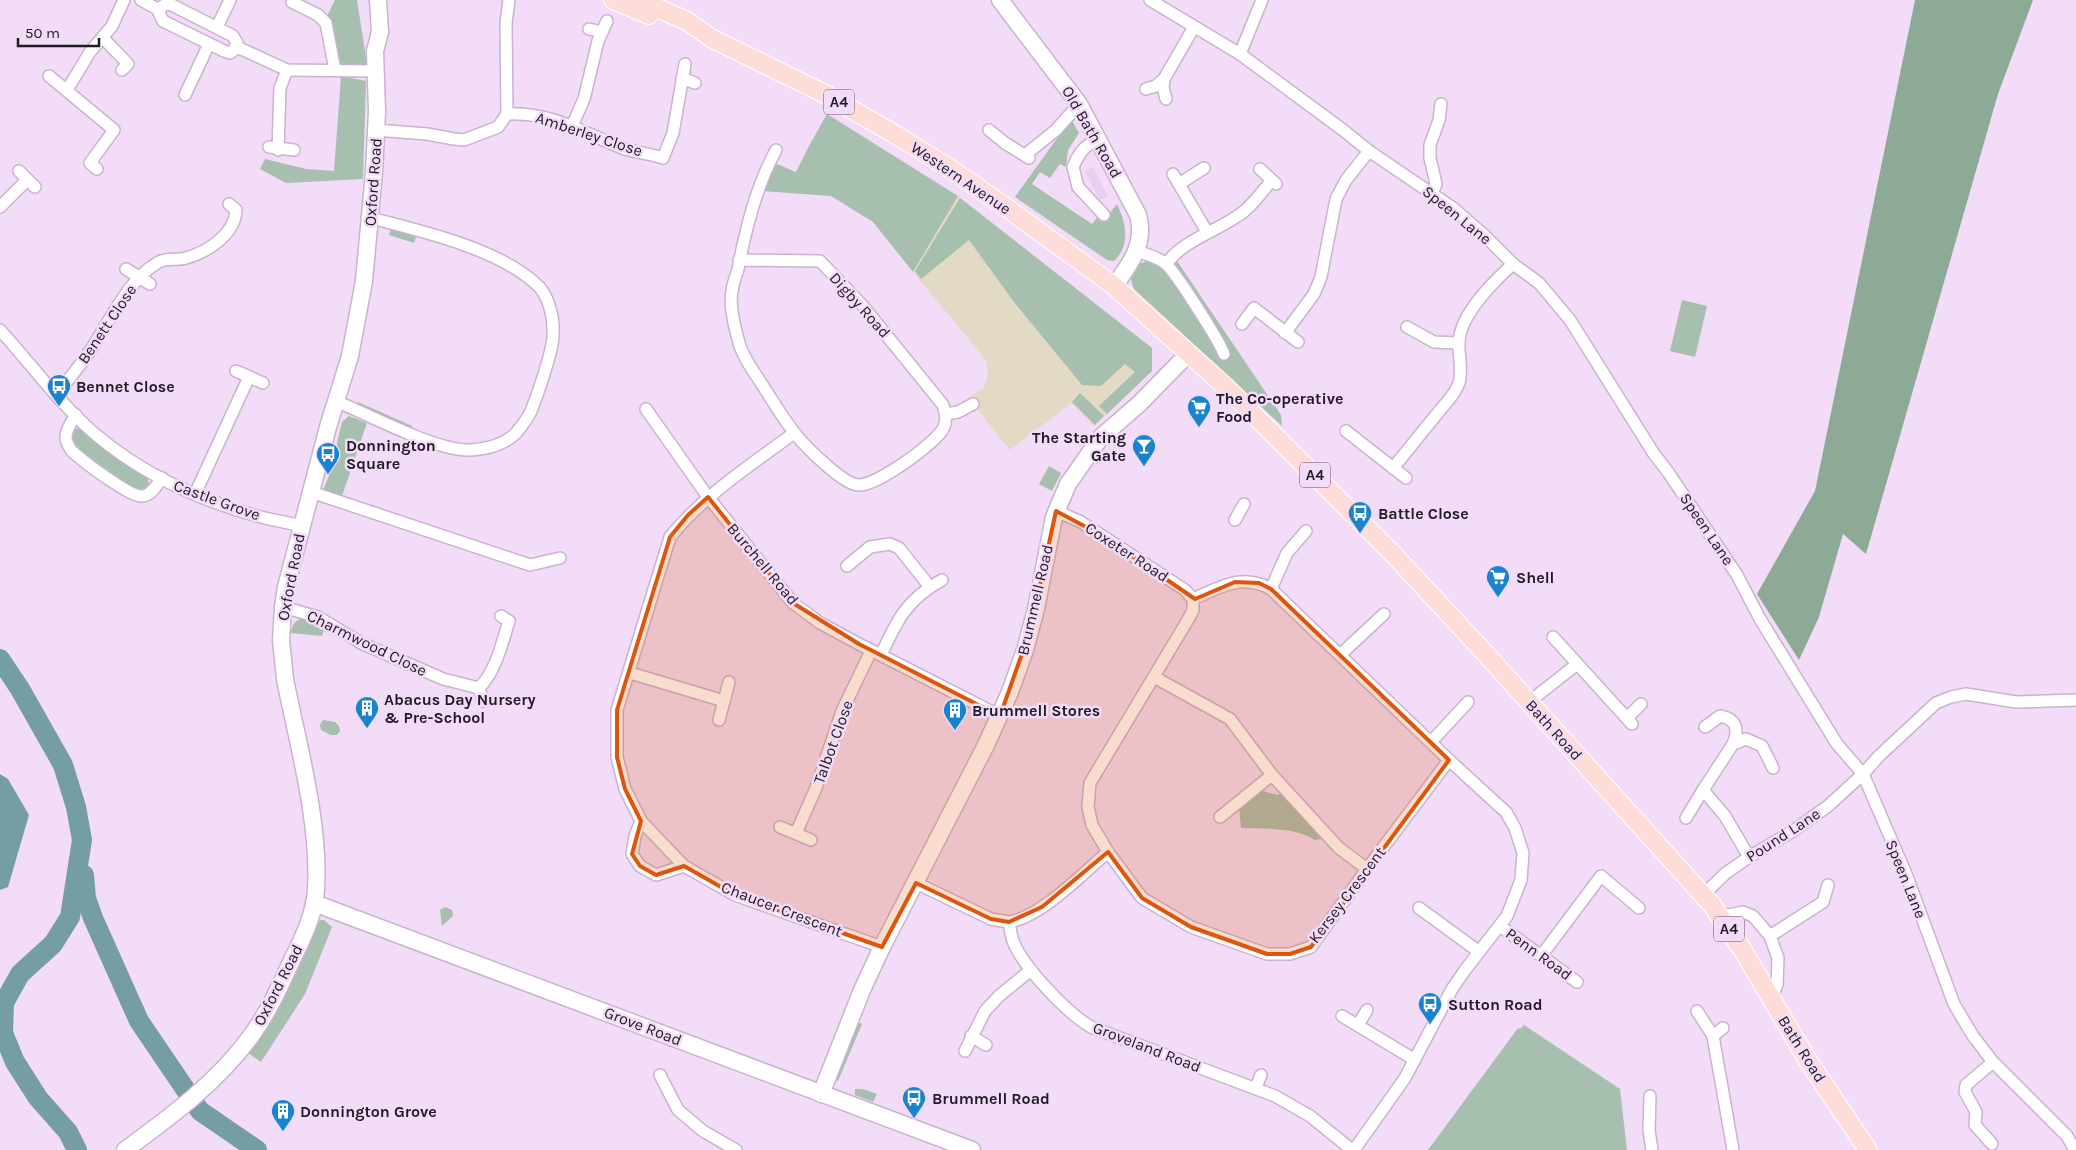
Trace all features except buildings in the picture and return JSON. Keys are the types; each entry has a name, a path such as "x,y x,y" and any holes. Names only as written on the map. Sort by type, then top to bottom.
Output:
{"main road":[{"name":"Western Avenue","path":"613,0 678,28 711,38"},
{"name":"Western Avenue","path":"644,1 687,21 711,38 825,94 949,168 1114,286 1189,353"},
{"name":"Bath Road","path":"1189,353 1361,521 1529,702 1654,844 1703,895 1718,913 1807,1059 1868,1150"}],"street":[{"path":"67,90 90,52 112,26 124,0"},
{"path":"141,0 159,10"},
{"path":"216,27 230,0"},
{"name":"Oxford Road","path":"125,1150 183,1106 213,1079 242,1048 269,1007 296,952 314,903 316,888 312,820 282,657 283,608 301,526 356,331 364,281 371,218 377,71 368,0"},
{"name":"Oxford Road","path":"375,51 380,32 378,0"},
{"path":"376,130 427,134 454,140 464,140 498,127 507,114 506,23 509,0"},
{"name":"Old Bath Road","path":"1000,0 1079,104 1138,215 1141,230 1136,251 1114,286"},
{"name":"Speen Lane","path":"1150,0 1240,54 1343,130 1368,151 1453,208 1513,264 1539,283 1570,320 1654,454 1737,575 1760,619 1837,744 1863,774 1906,874 1954,1004 1973,1036 1993,1062 2067,1136 2075,1150"},
{"path":"1240,54 1262,0"},
{"path":"292,2 318,14 326,23 335,70"},
{"path":"169,4 235,38 237,47 232,52 226,53 163,21 159,16 159,10 163,5 169,4"},
{"path":"572,126 584,99 598,41 607,20"},
{"path":"1146,89 1156,86 1164,79 1194,27"},
{"path":"589,29 602,32"},
{"path":"103,38 128,64 122,70"},
{"path":"184,95 209,44"},
{"path":"237,47 287,70 377,71"},
{"name":"Amberley Close","path":"507,114 522,113 545,117 572,126 625,149 664,158 672,133 685,64"},
{"path":"287,70 280,88 274,148 294,150"},
{"path":"48,76 114,130 90,163 97,169"},
{"path":"682,78 695,83"},
{"path":"1164,79 1163,87 1166,98"},
{"path":"989,130 1005,144 1027,157 1056,130 1079,104"},
{"path":"1432,194 1436,184 1430,158 1430,145 1439,120 1441,104"},
{"path":"1099,140 1090,143 1083,149 1073,167 1078,187 1104,215"},
{"path":"776,150 767,167 756,200 732,291 732,308 739,344 746,360 794,433 806,447 845,480 858,486 871,483 905,464 944,428 946,414 958,412 973,404"},
{"path":"1285,333 1314,294 1321,277 1336,199 1346,180 1368,151"},
{"path":"660,170 664,158"},
{"path":"1204,168 1176,179 1207,232"},
{"path":"1166,264 1172,256 1207,232 1238,216 1274,183 1260,170"},
{"path":"0,207 27,179"},
{"path":"138,278 164,259 187,258 210,247 228,232 236,219 236,210 229,204"},
{"path":"336,401 438,445 470,450 496,446 515,433 530,413 554,335 550,305 537,284 516,269 483,253 436,236 371,218"},
{"path":"1136,251 1166,264 1179,281 1224,354"},
{"name":"Digby Road","path":"740,260 820,261 862,305 908,360 943,405 946,414"},
{"path":"1393,468 1412,447 1438,412 1451,399 1460,381 1460,333 1470,313 1498,277 1513,264"},
{"name":"Benett Close","path":"126,269 150,284"},
{"name":"Benett Close","path":"57,394 90,352 138,278"},
{"path":"1242,324 1254,308 1298,342"},
{"path":"1407,328 1414,338 1434,342 1459,343"},
{"name":"Castle Grove","path":"0,330 76,415 107,443 162,478 195,494 259,517 301,526"},
{"name":"Brummell Road","path":"821,1094 862,990 882,947 1000,716 1030,631 1056,511 1074,474 1101,437 1138,404 1189,353"},
{"path":"236,370 262,383"},
{"path":"195,494 249,377"},
{"name":"Burchell Road","path":"646,409 708,497 793,603 820,623 1000,716"},
{"name":"Castle Grove","path":"76,415 69,426 66,438 70,448 121,488 137,496 144,496 150,493 162,478"},
{"path":"1346,431 1360,436 1406,478"},
{"path":"708,497 794,433"},
{"path":"311,492 530,565 560,558"},
{"name":"Chaucer Crescent","path":"708,497 688,515 670,537 618,710 617,757 625,789 641,821 684,866 735,895 882,947"},
{"path":"1235,520 1244,504"},
{"name":"Coxeter Road","path":"1056,511 1081,522 1103,536 1185,590 1193,600"},
{"path":"1271,589 1287,553 1306,531"},
{"path":"847,566 870,547 890,544 899,548 930,587"},
{"name":"Talbot Close","path":"796,834 816,788 842,710 894,625 915,598 942,580"},
{"path":"1193,600 1219,587 1235,582 1259,583 1271,589 1449,760 1506,812 1523,853 1521,880 1513,903 1500,926 1478,952 1452,989 1416,1060 1353,1150"},
{"name":"Kersey Crescent","path":"1193,600 1194,604 1190,618 1090,784 1088,791 1089,818 1096,834 1142,898 1191,927 1267,954 1290,954 1311,947 1449,760"},
{"name":"Charmwood Close","path":"283,608 318,617 361,643 443,679 479,688"},
{"path":"1340,654 1384,614"},
{"path":"483,700 479,688 487,680 503,642 509,621 501,616"},
{"path":"1553,637 1576,665 1630,721 1641,704"},
{"path":"1529,702 1576,665"},
{"path":"630,673 724,701"},
{"path":"1154,677 1230,719 1272,775 1339,848 1367,869"},
{"path":"719,720 729,682"},
{"name":"Pound Lane","path":"1703,895 1726,873 1793,831 1828,806 1863,774 1918,718 1936,703 1950,697 1966,694 2016,702 2076,700"},
{"path":"1431,742 1468,702"},
{"path":"1686,818 1733,744 1737,734 1736,724 1728,718 1720,716 1705,727"},
{"path":"1733,744 1746,739 1762,746 1772,768"},
{"path":"1220,818 1272,775"},
{"path":"1703,790 1725,816 1749,857"},
{"path":"641,821 635,836 632,854 640,866 656,875 684,866"},
{"path":"780,827 811,840"},
{"path":"916,883 991,919 1009,922 1026,918 1042,908 1108,852"},
{"path":"1541,956 1601,876 1639,908"},
{"path":"1770,936 1822,902 1828,885"},
{"name":"Grove Road","path":"314,903 972,1150"},
{"path":"1419,908 1478,952"},
{"path":"1718,913 1729,915 1743,912 1753,916 1770,936 1778,958 1777,985 1771,998"},
{"name":"Groveland Road","path":"1009,922 1013,941 1031,970 1073,1015 1091,1027 1256,1087 1295,1107 1353,1150"},
{"name":"Penn Road","path":"1500,926 1577,982"},
{"path":"965,1051 985,1011 1031,970"},
{"path":"1358,1025 1367,1010"},
{"path":"1697,1011 1713,1036 1733,1150"},
{"path":"1342,1016 1416,1060"},
{"path":"1713,1036 1723,1028"},
{"path":"971,1036 986,1045"},
{"path":"1992,1144 1975,1125 1976,1112 1965,1092 1966,1085 1993,1062"},
{"path":"660,1075 678,1110 703,1131 736,1150"},
{"path":"1256,1087 1261,1075"},
{"path":"1650,1096 1649,1130 1652,1150"}],"highlighted area":[{"path":"708,497 793,603 859,644 1000,716 1030,631 1056,511 1103,536 1195,599 1235,582 1259,583 1271,589 1449,760 1311,947 1290,954 1267,954 1191,927 1142,898 1108,852 1042,907 1009,922 991,919 916,883 882,947 735,895 684,866 656,875 640,866 632,854 641,821 625,789 617,757 617,710 670,537 688,515"}],"shaded area":[{"path":"335,0 357,0 367,64 357,65 356,69 337,69 327,16"},
{"path":"1915,0 2033,0 1998,94 1866,554 1843,534 1819,617 1799,660 1757,594 1815,491"},
{"path":"341,76 366,81 363,179 286,183 260,169 265,159 306,169 334,171"},
{"path":"827,114 958,196 913,272 873,222 831,196 762,191 772,162 796,172"},
{"path":"1071,119 1079,133 1068,150 1066,167 1060,164 1050,178 1040,172 1032,184 1092,224 1100,214 1106,218 1117,204 1123,219 1125,241 1123,248 1114,261 1107,260 1015,197"},
{"path":"1093,167 1108,197 1100,200 1085,171"},
{"path":"958,196 1152,348 1152,371 1094,426 1071,403 1010,450 968,398 984,388 988,374 986,360 913,272"},
{"path":"960,198 1152,348 1152,371 1107,414 1099,406 1135,372 1125,364 1101,386 1082,385 1014,302 969,240 921,279 915,271"},
{"path":"391,229 416,237 414,243 389,235"},
{"path":"1150,260 1166,268 1177,261 1281,415 1282,426 1135,290 1131,280 1133,271 1140,264"},
{"path":"1682,300 1707,306 1695,357 1670,351"},
{"path":"1080,393 1104,416 1095,425 1072,402"},
{"path":"358,402 412,426 410,430 356,406"},
{"path":"349,416 367,423 342,496 323,490 330,473 342,422"},
{"path":"80,428 148,479 149,486 140,491 134,489 125,485 105,470 72,442 74,429"},
{"path":"1049,466 1061,473 1052,491 1039,484"},
{"path":"306,617 316,620 325,627 322,636 291,633 295,622"},
{"path":"323,720 335,722 339,726 340,731 337,735 331,735 321,730 320,725"},
{"path":"0,774 8,779 29,815 8,887 0,890"},
{"path":"1259,790 1278,795 1282,791 1321,839 1315,840 1289,831 1241,828 1239,807"},
{"path":"445,907 452,910 453,916 442,926 440,910"},
{"path":"320,920 324,920 332,927 305,994 261,1062 247,1052"},
{"path":"857,1022 862,1024 838,1081 834,1079"},
{"path":"1524,1025 1620,1089 1627,1150 1428,1150 1518,1028 1520,1029"},
{"path":"855,1089 863,1089 877,1094 873,1102 855,1095"}],"waterway":[{"path":"0,659 20,689 63,765 76,807 82,840 70,917 53,944 20,974 4,1003 3,1033 15,1062 38,1098 68,1132 77,1150"},
{"path":"84,875 86,898 93,918 139,1021 200,1111 257,1150"}],"place":[{"name":"Bennet Close","path":"59,407"},
{"name":"The Co-operative Food","path":"1199,428"},
{"name":"The Starting Gate","path":"1144,467"},
{"name":"Donnington Square","path":"328,475"},
{"name":"Battle Close","path":"1360,534"},
{"name":"Shell","path":"1498,598"},
{"name":"Abacus Day Nursery & Pre-School","path":"367,729"},
{"name":"Brummell Stores","path":"955,731"},
{"name":"Sutton Road","path":"1430,1025"},
{"name":"Brummell Road","path":"914,1119"},
{"name":"Donnington Grove","path":"283,1132"}]}
